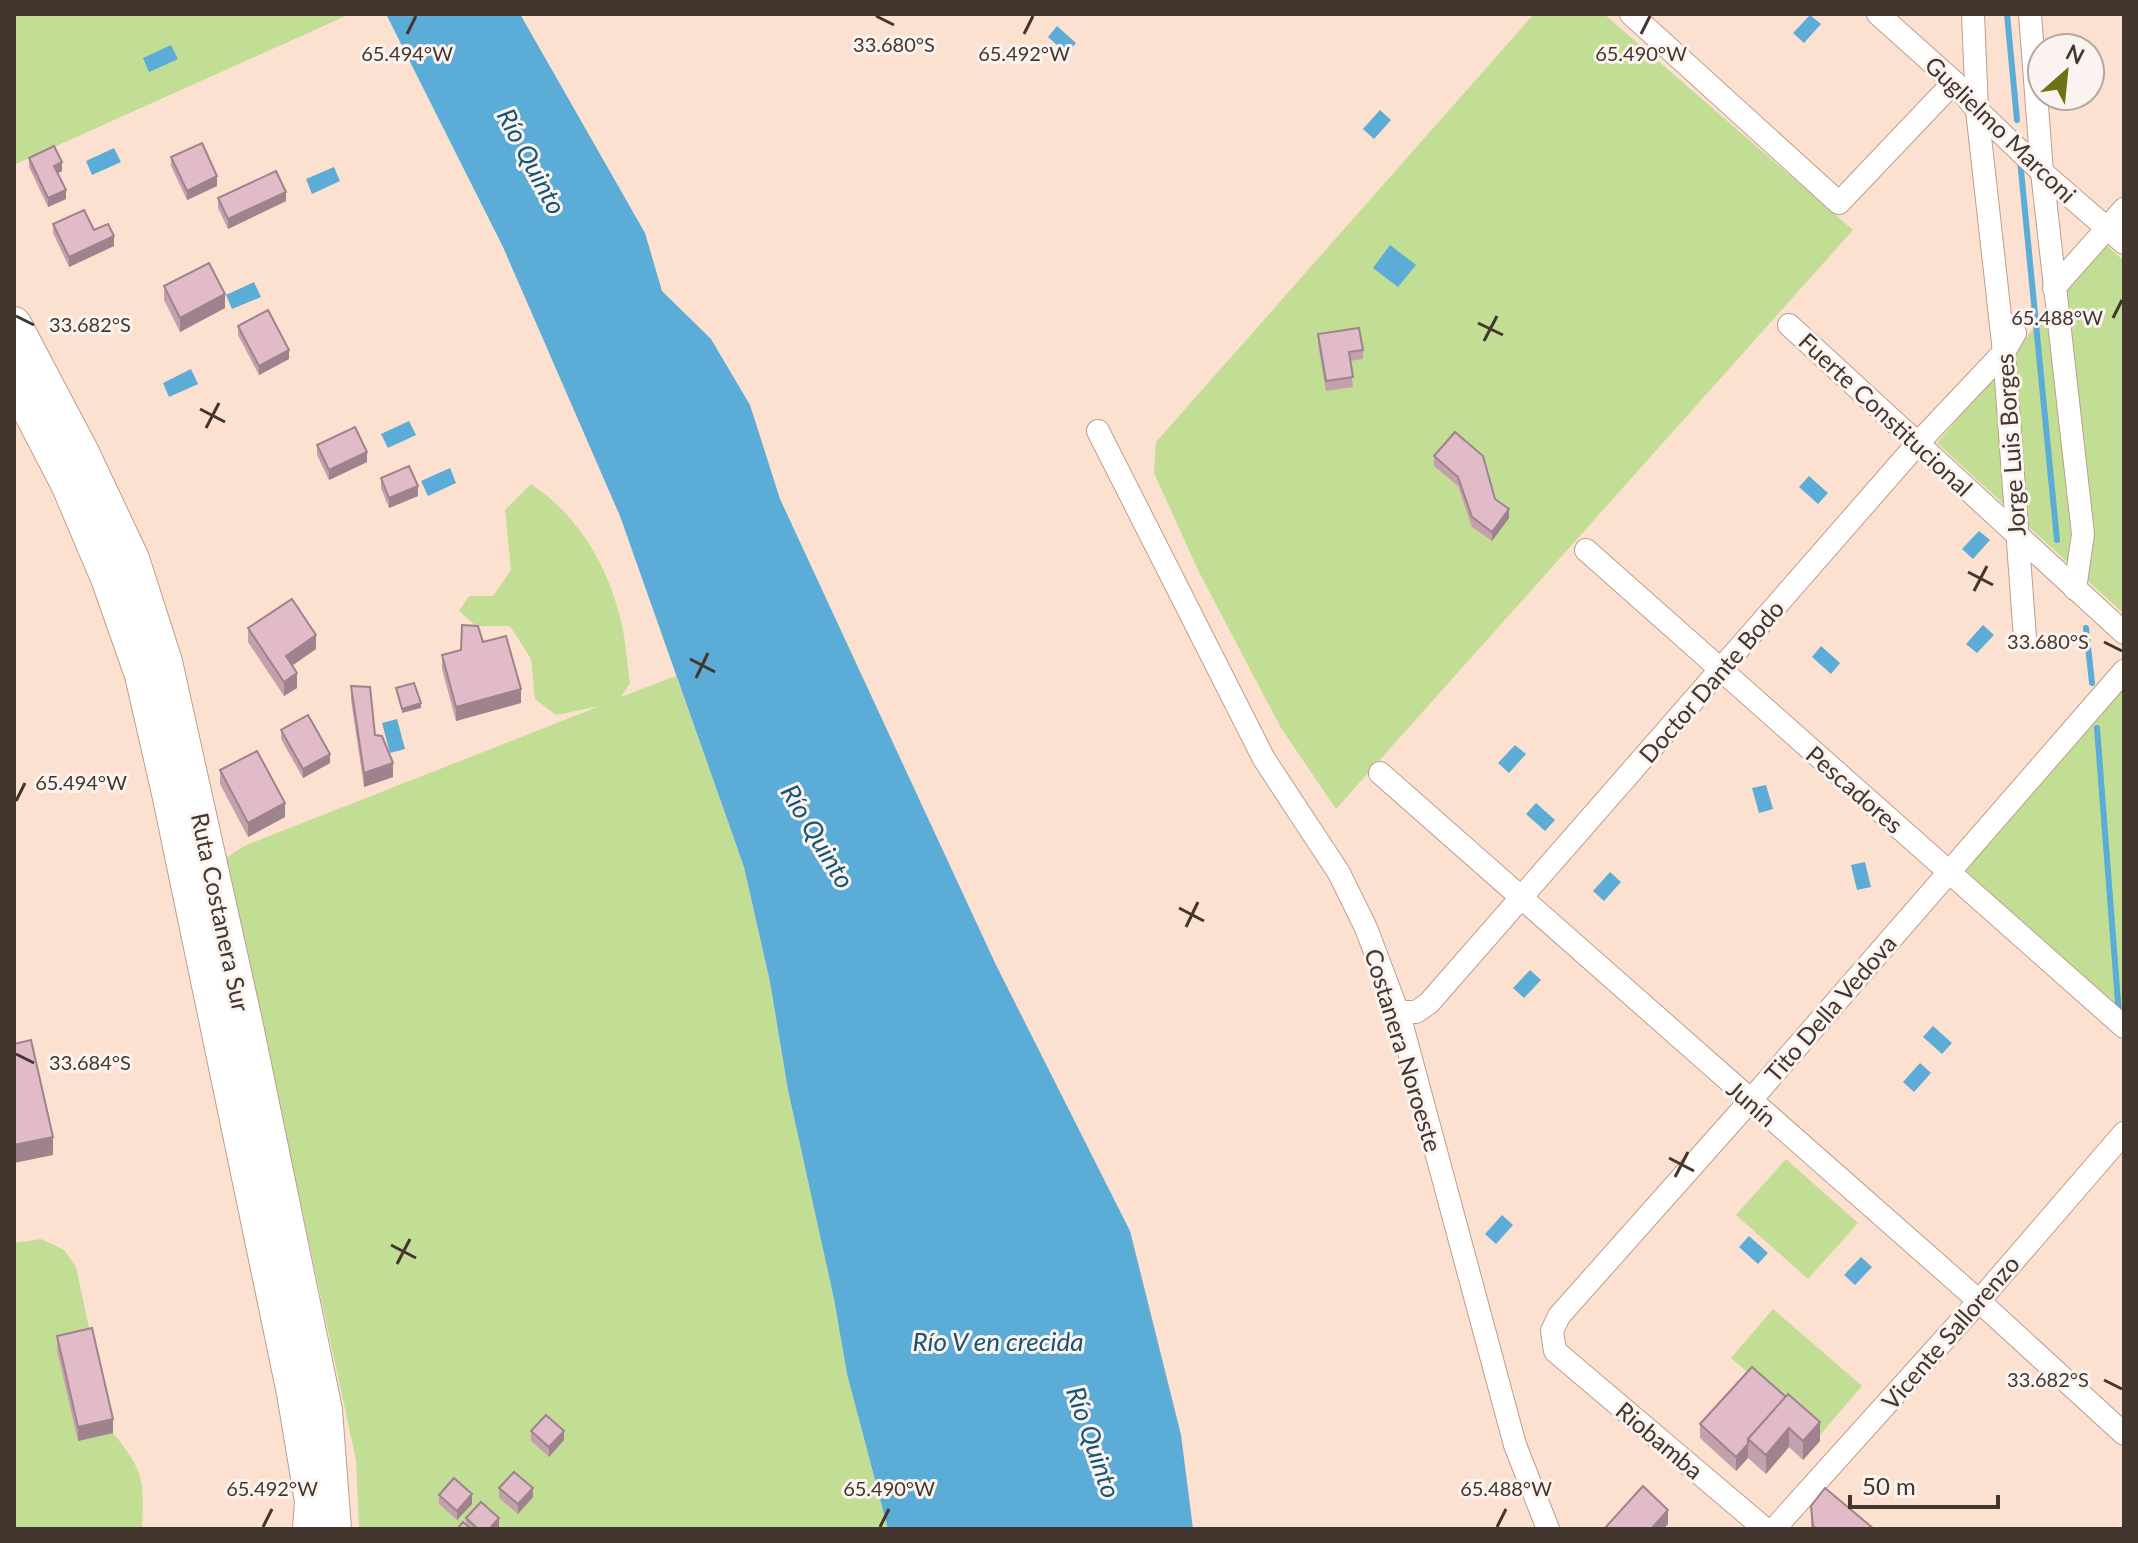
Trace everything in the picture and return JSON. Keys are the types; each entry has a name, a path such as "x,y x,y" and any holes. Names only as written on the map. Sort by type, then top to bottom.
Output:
{"main road":[{"name":"Ruta Costanera Sur","path":"14,324 82,453 132,559 168,676 246,1026 325,1410 334,1529"},
{"name":"Ruta Costanera Sur","path":"14,380 74,497 108,578 142,675 294,1393 312,1501 310,1529"}],"street":[{"path":"1631,14 1839,203 1954,82"},
{"name":"Guglielmo Marconi","path":"1878,14 1954,82 1977,110 2042,172 2124,243"},
{"name":"Jorge Luis Borges","path":"1973,14 1977,110 2009,343 2017,537 2025,638"},
{"path":"2030,14 2042,172 2083,534 2075,589"},
{"path":"2054,288 2124,209"},
{"name":"Fuerte Constitucional","path":"1789,325 2124,633"},
{"name":"Doctor Dante Bodo","path":"1398,1012 1416,1012 1429,1003 2009,343"},
{"name":"Costanera Noroeste","path":"1098,431 1264,759 1339,873 1366,928 1398,1012 1515,1445 1548,1529"},
{"name":"Pescadores","path":"1586,550 2124,1027"},
{"name":"Tito Della Vedova","path":"1555,1351 1552,1331 1559,1316 2124,671"},
{"name":"Junín","path":"1380,773 1979,1301 2124,1434"},
{"name":"Vicente Sallorenzo","path":"1774,1529 1979,1301 2124,1133"},
{"name":"Riobamba","path":"1555,1351 1765,1529"}],"green space":[{"path":"14,14 350,14 14,165"},
{"path":"1534,14 1604,14 1853,230 1336,809 1281,728 1199,572 1154,473 1156,442"},
{"path":"2105,244 2124,261 2124,614 1937,443"},
{"path":"531,484 577,527 608,581 623,629 630,683 621,697 676,676 744,867 770,982 788,1090 834,1299 847,1374 888,1529 359,1529 356,1460 226,858 244,846 600,706 556,715 535,699 531,659 510,626 476,626 459,611 469,596 493,596 511,570 505,510"},
{"path":"2124,687 2124,1016 1964,872"},
{"path":"1786,1159 1858,1223 1808,1279 1736,1215"},
{"path":"41,1239 64,1250 76,1267 92,1342 77,1441 113,1433 124,1447 140,1477 142,1529 14,1529 14,1243"},
{"path":"1773,1309 1862,1386 1820,1435 1731,1358"}],"water":[{"name":"Río V en crecida","path":"386,14 520,14 645,233 662,291 711,339 750,405 780,499 996,965 1130,1231 1181,1435 1193,1529 888,1529 847,1374 834,1299 788,1090 770,982 744,867 620,516 503,247"},
{"path":"1810,15 1821,24 1804,43 1793,33"},
{"path":"1057,26 1076,43 1067,54 1048,37"},
{"path":"171,45 178,59 149,72 143,58"},
{"path":"1380,110 1391,120 1374,139 1363,129"},
{"path":"114,148 121,162 92,175 86,161"},
{"path":"334,167 340,181 312,194 306,179"},
{"path":"1390,245 1416,265 1398,287 1373,268"},
{"path":"254,282 261,297 232,309 226,295"},
{"path":"191,369 198,384 169,397 163,383"},
{"path":"409,421 416,435 388,448 381,434"},
{"path":"450,468 456,483 428,496 421,481"},
{"path":"1809,476 1828,493 1818,504 1799,487"},
{"path":"1979,531 1990,540 1973,559 1962,549"},
{"path":"1983,625 1994,635 1977,653 1966,644"},
{"path":"1821,646 1840,663 1831,674 1812,657"},
{"path":"397,719 405,749 390,753 382,723"},
{"path":"1515,745 1526,754 1509,773 1498,763"},
{"path":"1766,785 1773,809 1759,813 1752,788"},
{"path":"1536,803 1555,820 1545,831 1526,814"},
{"path":"1865,862 1871,887 1857,890 1851,865"},
{"path":"1610,872 1621,882 1604,901 1593,891"},
{"path":"1530,970 1541,980 1524,998 1513,988"},
{"path":"1933,1026 1952,1043 1942,1054 1923,1037"},
{"path":"1920,1063 1931,1073 1914,1092 1903,1082"},
{"path":"1502,1215 1513,1225 1496,1244 1485,1234"},
{"path":"1749,1236 1768,1253 1758,1264 1739,1247"},
{"path":"1861,1257 1872,1267 1855,1285 1844,1275"}],"building":[{"path":"202,143 217,176 187,191 171,157"},
{"path":"54,146 62,162 54,166 66,190 48,198 29,158"},
{"path":"276,171 286,192 228,219 218,198"},
{"path":"84,210 94,230 108,224 114,236 69,257 53,224"},
{"path":"209,263 225,294 180,318 164,286"},
{"path":"268,310 289,350 259,366 238,326"},
{"path":"1359,328 1363,350 1349,352 1353,377 1326,381 1318,334"},
{"path":"355,427 367,452 329,470 317,445"},
{"path":"1455,432 1483,456 1495,499 1509,509 1492,532 1472,517 1458,477 1434,456"},
{"path":"409,466 418,486 389,498 381,478"},
{"path":"292,599 316,635 286,656 297,673 284,682 248,628"},
{"path":"462,625 478,626 483,642 506,636 521,689 456,707 442,655 461,650"},
{"path":"414,683 421,703 402,709 396,688"},
{"path":"351,686 370,687 375,735 382,736 393,763 364,773"},
{"path":"308,715 330,754 303,769 281,730"},
{"path":"257,751 285,803 248,823 220,770"},
{"path":"31,1040 53,1137 14,1145 14,1044"},
{"path":"92,1328 113,1419 78,1427 57,1336"},
{"path":"1752,1367 1786,1397 1736,1457 1700,1424"},
{"path":"1788,1394 1820,1422 1803,1441 1789,1428 1766,1455 1748,1439"},
{"path":"546,1415 564,1431 549,1447 531,1431"},
{"path":"514,1472 533,1488 518,1504 499,1488"},
{"path":"454,1478 472,1494 457,1511 439,1495"},
{"path":"1643,1486 1668,1510 1651,1529 1604,1529"},
{"path":"1825,1488 1874,1529 1817,1529 1813,1526 1811,1506"},
{"path":"481,1502 499,1518 489,1529 478,1529 466,1518"},
{"path":"463,1522 471,1529 457,1529"}],"waterway":[{"path":"2007,14 2017,120"},
{"path":"2020,160 2057,540"},
{"path":"2086,628 2092,683"},
{"path":"2097,728 2119,1015"}],"water label":[{"name":"Río Quinto","path":"532,161"},
{"name":"Río Quinto","path":"818,836"},
{"name":"Río Quinto","path":"1094,1442"}]}
